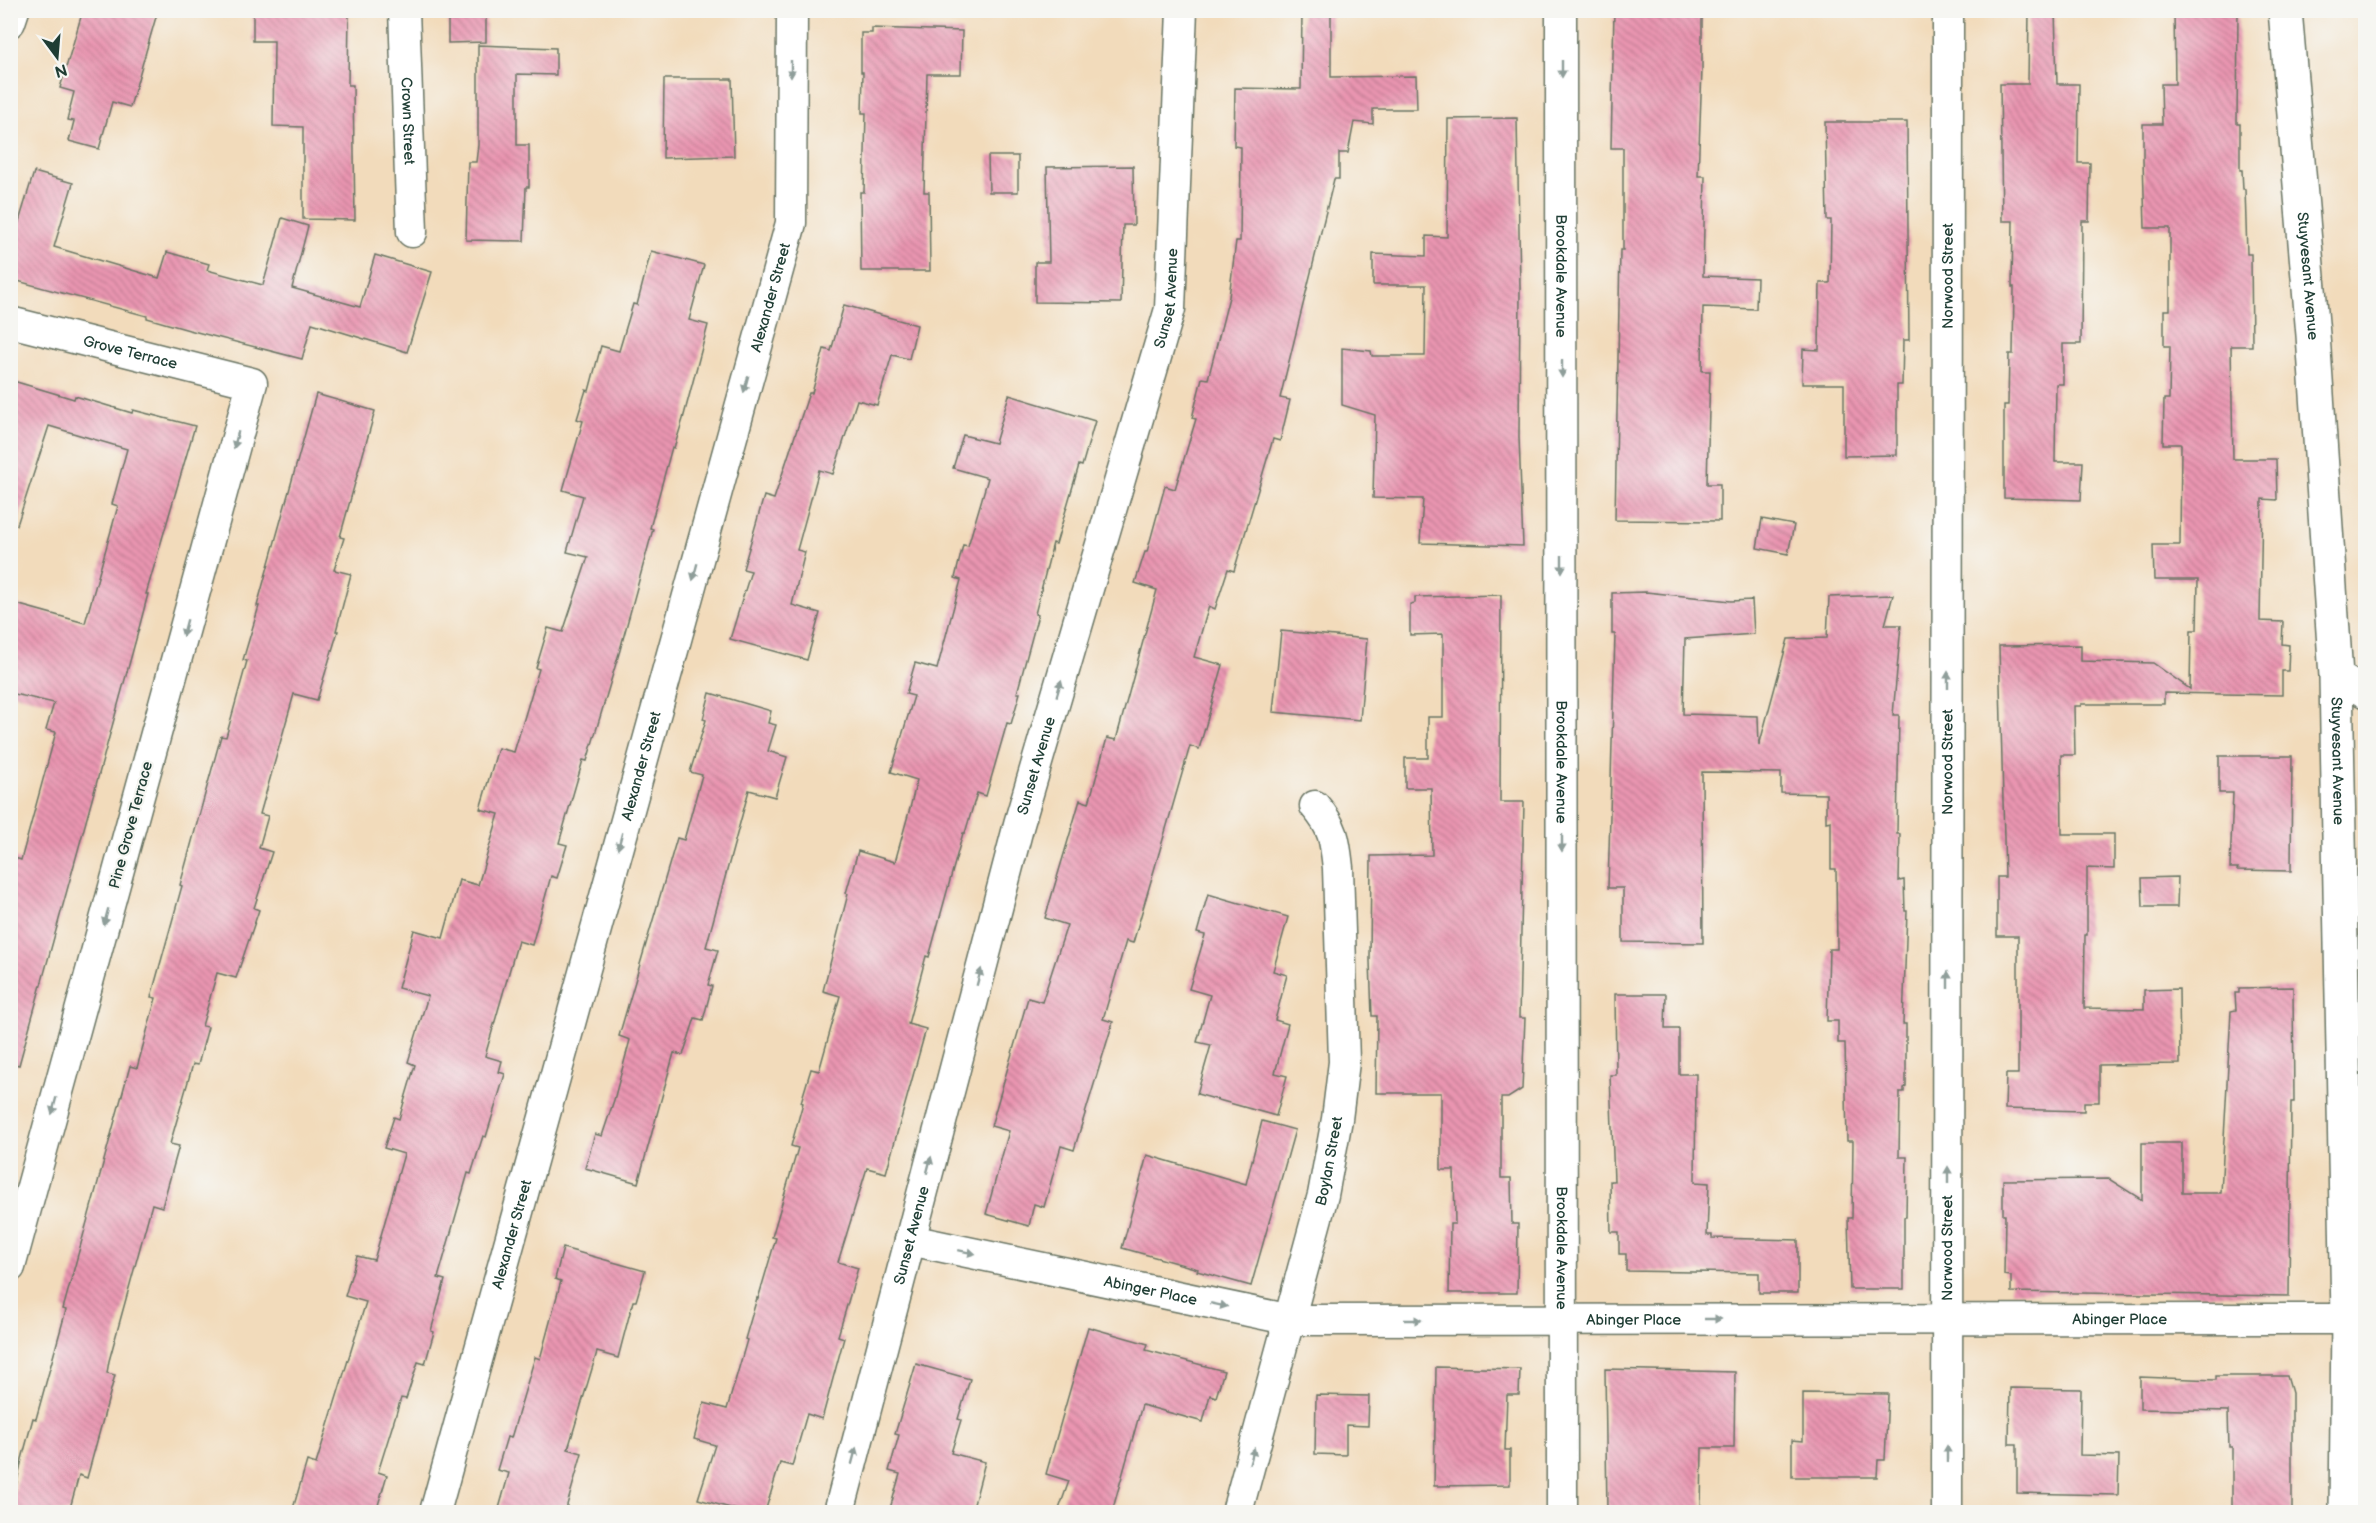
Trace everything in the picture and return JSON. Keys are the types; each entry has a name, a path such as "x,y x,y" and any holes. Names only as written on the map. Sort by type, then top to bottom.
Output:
{"main road":[{"name":"Stuyvesant Avenue","path":"2285,10 2313,335 2336,676 2357,1319 2346,1512"}],"street":[{"path":"10,22 14,10"},
{"name":"Crown Street","path":"404,10 412,232"},
{"name":"Alexander Street","path":"435,1512 791,223 792,10"},
{"name":"Sunset Avenue","path":"839,1512 1019,824 1170,309 1182,10"},
{"name":"Brookdale Avenue","path":"1562,10 1562,1512"},
{"name":"Norwood Street","path":"1947,1512 1948,10"},
{"name":"Grove Terrace","path":"10,322 252,384"},
{"name":"Pine Grove Terrace","path":"10,1267 252,384"},
{"path":"2336,676 2366,693"},
{"name":"Boylan Street","path":"1237,1512 1291,1320 1323,1195 1337,1119 1344,1062 1338,868 1335,840 1328,820 1315,806"},
{"name":"Abinger Place","path":"910,1240 1291,1320 2357,1319"}],"building":[{"path":"83,10 158,10 130,107 112,102 99,149 69,141 74,121 67,120 74,92 60,88"},
{"path":"253,10 349,10 348,85 353,85 355,220 303,219 303,127 273,126 274,41 253,41"},
{"path":"448,10 486,10 486,42 448,43"},
{"path":"1302,10 1331,10 1331,77 1416,76 1417,109 1373,109 1373,124 1354,122 1348,153 1339,153 1339,179 1334,179 1280,398 1290,400 1280,441 1273,439 1234,571 1228,569 1215,609 1209,606 1194,657 1223,665 1199,749 1190,746 1133,943 1126,941 1103,1019 1113,1022 1074,1150 1061,1146 1044,1207 1034,1204 1029,1226 986,1214 1009,1131 991,1126 1028,998 1042,1002 1067,925 1045,918 1080,800 1089,803 1107,738 1116,740 1157,590 1135,583 1145,552 1147,552 1165,486 1175,489 1196,419 1192,418 1202,378 1208,379 1229,297 1236,241 1240,241 1241,147 1234,146 1235,88 1301,89"},
{"path":"1614,10 1702,10 1698,176 1705,176 1703,276 1757,278 1756,309 1703,307 1702,371 1710,371 1707,484 1720,484 1720,521 1615,520 1620,250 1623,250 1623,148 1611,148"},
{"path":"2029,10 2055,10 2057,84 2079,84 2078,163 2090,163 2089,221 2082,221 2081,344 2063,344 2063,384 2056,384 2055,462 2083,462 2081,500 2004,498 2004,405 2008,405 2009,354 2013,354 2014,287 2012,287 2013,221 2002,221 2000,84 2028,84"},
{"path":"2174,10 2238,10 2237,124 2240,124 2240,170 2242,170 2243,189 2245,189 2247,254 2251,254 2252,346 2231,346 2233,459 2276,459 2277,500 2262,499 2260,621 2283,622 2282,644 2289,645 2288,671 2282,671 2282,695 2164,693 2164,704 2081,704 2081,706 2074,706 2075,755 2061,755 2062,834 2114,834 2114,869 2087,868 2084,1008 2144,1009 2144,990 2179,989 2180,1064 2099,1065 2099,1102 2084,1102 2084,1111 2005,1109 2006,1074 2018,1074 2018,936 1997,936 1997,877 2005,877 1999,646 2081,645 2081,661 2153,663 2190,689 2191,630 2197,630 2198,580 2154,580 2153,545 2180,545 2181,444 2163,444 2164,399 2169,399 2170,346 2164,346 2164,310 2170,310 2170,228 2145,228 2143,160 2143,124 2162,124 2161,84 2175,84"},
{"path":"872,28 962,31 961,74 927,74 924,192 929,192 930,271 861,271 860,192 864,192 866,113 862,113 861,33 872,33"},
{"path":"478,45 556,48 556,75 517,74 517,145 529,145 529,187 526,187 524,241 466,240 468,162 476,162 478,145"},
{"path":"664,79 732,79 734,156 663,158"},
{"path":"1517,118 1520,287 1519,437 1523,546 1420,543 1423,499 1373,498 1375,415 1342,405 1342,348 1371,351 1372,356 1425,356 1426,285 1373,285 1373,254 1426,256 1426,236 1447,237 1448,119"},
{"path":"1825,122 1907,122 1909,340 1903,340 1902,385 1897,385 1897,455 1844,456 1844,384 1802,384 1803,349 1819,350 1820,283 1830,283 1831,220 1827,220"},
{"path":"988,156 1018,156 1018,192 989,192"},
{"path":"1133,166 1134,225 1123,225 1121,303 1035,302 1035,262 1049,262 1047,167"},
{"path":"34,172 73,183 54,247 159,278 167,252 209,264 207,270 263,285 282,218 308,226 292,288 360,307 375,255 432,272 407,352 312,323 302,359 189,330 147,318 147,316 10,279 10,251"},
{"path":"651,251 704,265 689,320 708,325 650,528 653,529 620,650 587,761 583,760 559,843 567,845 557,878 551,876 532,945 518,941 485,1056 502,1061 499,1072 505,1074 486,1137 483,1136 471,1174 468,1173 438,1278 445,1280 431,1331 434,1332 425,1364 418,1362 406,1399 401,1398 378,1472 387,1475 376,1512 292,1512 307,1461 316,1464 366,1302 345,1296 357,1256 374,1260 404,1154 384,1148 394,1117 399,1119 415,1065 408,1062 428,996 398,988 414,930 443,938 459,880 478,885 499,814 480,809 498,748 514,752 539,669 536,668 548,628 563,632 588,557 567,552 583,496 563,490 583,421 577,419 586,390 589,391 601,346 619,351 633,304 637,305"},
{"path":"844,305 917,325 909,359 892,355 877,405 857,400 833,474 819,470 797,550 805,552 792,605 820,613 807,660 730,639 751,571 743,569 764,496 774,499 809,393 812,393 824,349 831,351"},
{"path":"10,380 74,399 75,396 132,413 133,410 195,426 146,594 148,594 138,632 19,1065 10,1063 10,875 15,858 21,860 56,732 46,730 54,703 10,693 10,625 16,604 85,623 118,506 112,504 127,449 49,426 17,525 10,524"},
{"path":"316,394 375,411 340,537 344,538 334,570 351,574 336,631 338,631 317,700 294,694 260,814 268,816 259,848 272,852 254,908 259,910 236,978 217,973 202,1026 208,1027 198,1065 193,1064 170,1144 179,1146 162,1207 152,1204 109,1361 107,1373 115,1375 87,1478 79,1475 69,1512 10,1512 33,1418 36,1419 66,1310 63,1309 130,1066 137,1068 156,998 151,997 182,886 180,885 221,736 226,737 247,661 243,660 259,606 257,606"},
{"path":"1009,395 1095,421 1082,466 1079,465 1056,544 1053,543 1011,724 1007,723 986,796 977,793 965,833 963,833 929,957 926,956 908,1024 926,1029 886,1173 867,1168 838,1262 858,1268 838,1336 844,1338 822,1419 807,1414 792,1466 780,1463 765,1512 745,1512 698,1499 715,1445 694,1439 704,1403 727,1409 747,1340 745,1339 776,1238 772,1237 798,1148 791,1146 803,1103 801,1102 811,1069 819,1071 840,996 823,991 858,851 895,862 910,808 917,780 891,772 914,696 906,694 915,663 937,669 961,580 955,578 963,545 968,546 988,478 953,468 963,435 995,443"},
{"path":"1762,519 1794,525 1788,554 1757,548"},
{"path":"1646,592 1731,601 1752,600 1754,634 1685,639 1683,714 1758,716 1759,746 1788,639 1827,638 1829,597 1893,595 1885,625 1901,625 1893,715 1899,715 1897,834 1900,834 1899,881 1904,880 1905,911 1907,911 1903,1024 1906,1024 1906,1087 1904,1092 1900,1092 1899,1157 1907,1157 1904,1289 1850,1289 1848,1218 1852,1218 1853,1141 1847,1141 1845,1043 1838,1043 1838,1021 1827,1021 1829,949 1837,949 1836,869 1831,869 1831,821 1826,822 1826,794 1781,793 1781,773 1702,772 1703,943 1623,942 1623,888 1608,888 1615,634 1612,634 1612,593"},
{"path":"1501,595 1500,802 1524,802 1519,1018 1525,1018 1522,1089 1508,1098 1501,1098 1501,1178 1511,1178 1512,1224 1518,1224 1517,1293 1449,1293 1450,1224 1455,1224 1454,1170 1441,1170 1441,1093 1376,1093 1377,1016 1372,1016 1370,961 1371,856 1432,855 1431,788 1405,788 1405,758 1428,758 1428,717 1443,717 1443,634 1410,635 1410,604 1415,603 1415,597"},
{"path":"1281,631 1367,639 1360,720 1273,712"},
{"path":"710,693 771,711 768,723 776,725 768,751 787,757 775,797 749,790 706,947 718,950 708,985 712,986 703,1020 695,1018 683,1055 674,1053 638,1183 585,1168 595,1134 602,1136 614,1100 630,1040 619,1036 677,838 684,840 702,775 690,772 706,720 703,719"},
{"path":"2219,756 2292,756 2291,871 2230,868 2233,793 2219,793"},
{"path":"2178,877 2177,907 2143,907 2142,878"},
{"path":"1208,894 1288,917 1273,971 1287,975 1275,1020 1288,1024 1275,1073 1287,1076 1276,1116 1197,1094 1211,1045 1197,1042 1210,995 1189,989 1205,935 1197,933"},
{"path":"2293,987 2294,1102 2291,1102 2289,1296 2011,1292 2011,1276 2004,1275 2003,1180 2109,1179 2142,1200 2142,1143 2182,1143 2182,1193 2221,1193 2231,1011 2236,1010 2235,993 2239,993 2239,988"},
{"path":"1615,994 1666,994 1665,1029 1679,1029 1679,1074 1696,1074 1695,1182 1709,1183 1707,1235 1712,1235 1712,1238 1798,1240 1798,1293 1759,1293 1759,1273 1626,1271 1626,1254 1619,1254 1619,1232 1611,1232 1610,1181 1614,1181 1610,1075 1616,1075"},
{"path":"1262,1121 1295,1130 1251,1286 1122,1248 1147,1155 1246,1184"},
{"path":"563,1248 645,1271 636,1301 633,1301 618,1358 597,1352 568,1449 582,1453 565,1512 498,1512 509,1473 497,1470 507,1437 511,1438 535,1357 540,1359 561,1281 555,1279"},
{"path":"1088,1327 1148,1344 1146,1350 1224,1371 1216,1397 1210,1395 1203,1422 1142,1405 1112,1512 1058,1512 1069,1481 1046,1474"},
{"path":"916,1364 970,1379 951,1453 985,1462 972,1512 889,1512 900,1474 889,1471 899,1435 895,1434"},
{"path":"1436,1367 1520,1369 1519,1395 1507,1395 1505,1450 1510,1450 1510,1485 1434,1486"},
{"path":"1605,1369 1735,1372 1734,1448 1702,1448 1701,1512 1607,1512"},
{"path":"2216,1376 2287,1376 2292,1393 2292,1512 2232,1512 2232,1447 2229,1447 2228,1411 2140,1409 2140,1377 2216,1380"},
{"path":"2010,1388 2081,1389 2080,1455 2119,1456 2118,1495 2017,1493 2017,1444 2009,1444"},
{"path":"1803,1393 1888,1394 1885,1460 1878,1460 1877,1477 1792,1477 1792,1440 1803,1441"},
{"path":"1316,1395 1369,1396 1368,1426 1346,1425 1346,1455 1315,1454"}]}
